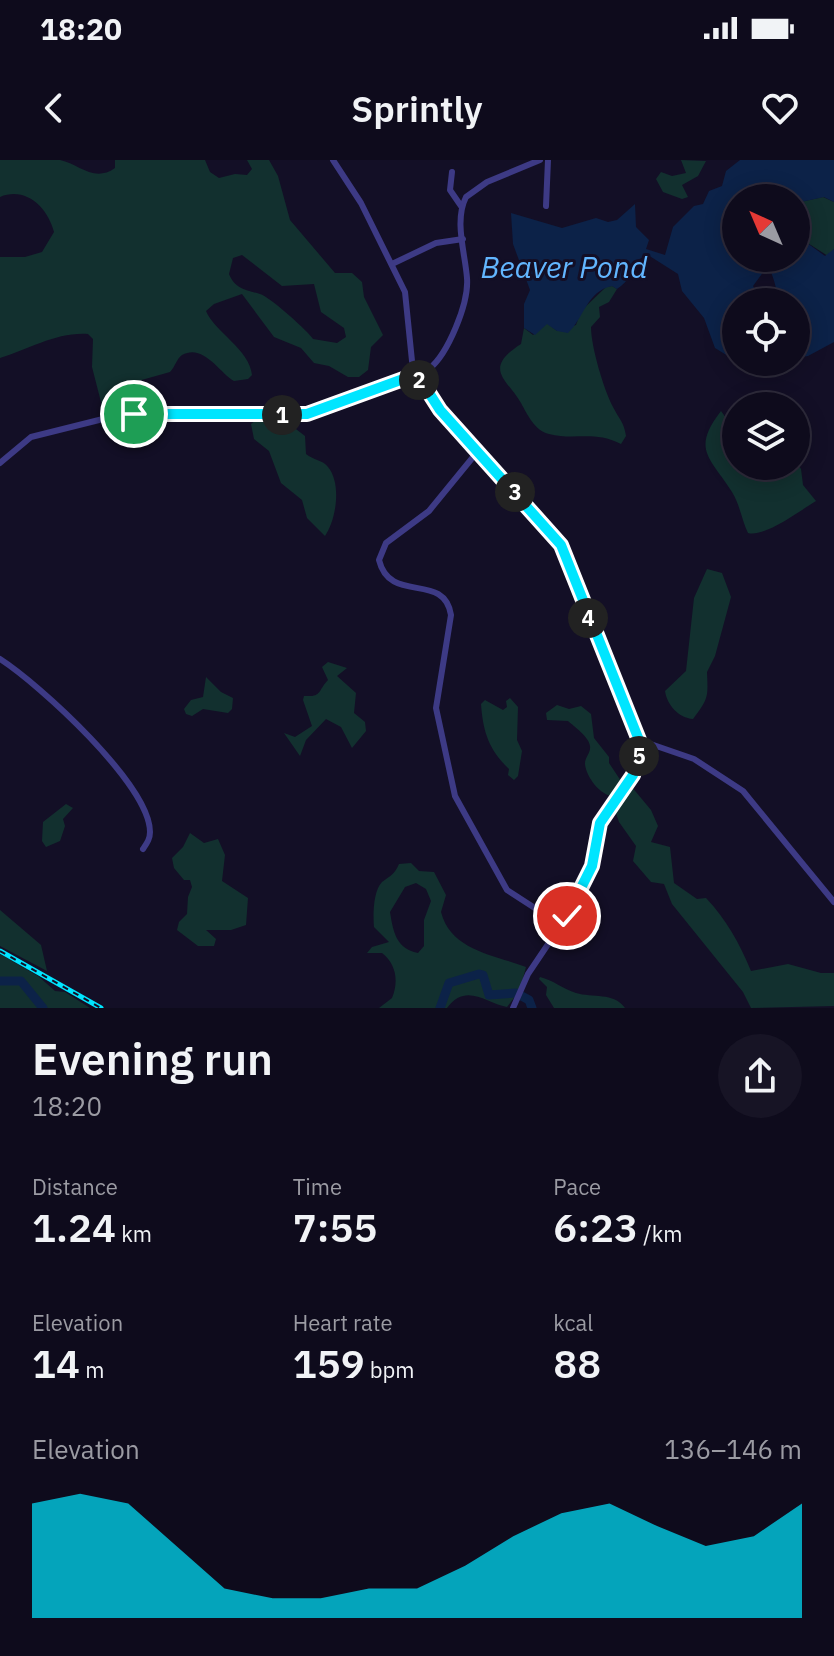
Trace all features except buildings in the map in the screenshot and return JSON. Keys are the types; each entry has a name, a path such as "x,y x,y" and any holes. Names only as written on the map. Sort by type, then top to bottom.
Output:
{"street":[{"path":"333,160 351,185 392,264 408,303 411,351 417,374 440,410 553,534 566,556 619,698 639,740 639,756 633,775 600,823 592,866 561,925 518,994 513,1008"},
{"path":"461,206 474,188 540,160"},
{"path":"546,206 548,160"},
{"path":"0,463 15,447 31,437 115,416 307,414 417,374 441,360 467,292 461,206 450,190 452,172"},
{"path":"392,264 436,243 463,239"},
{"path":"478,451 429,511 386,543 379,560 385,577 394,583 441,594 449,605 451,615 436,708 455,796 507,890 561,925"},
{"path":"0,659 95,741 115,763 132,788 150,828 150,837 143,849"},
{"path":"639,740 645,739 694,759 743,791 834,902"}],"green space":[{"path":"0,160 60,160 100,174 115,168 115,160 205,160 210,172 219,178 247,175 252,169 247,160 269,160 278,176 290,220 335,273 352,273 362,282 364,297 383,335 371,347 368,370 359,377 348,377 329,366 314,363 301,348 274,337 242,294 214,304 206,311 245,357 252,375 248,379 234,381 204,356 190,352 180,356 170,372 131,383 102,406 92,367 93,339 88,334 54,338 0,358 0,257 25,257 42,252 54,232 47,215 34,201 19,194 0,197","holes":["242,255 282,286 314,284 321,312 344,328 346,337 337,343 313,339 272,301 234,283 229,274 233,258"]},
{"path":"681,160 706,161 698,176 682,185 688,197 682,199 663,192 656,179 661,172 672,176 686,173"},
{"path":"823,197 834,202 834,249 828,256 810,244 810,200"},
{"path":"606,287 617,289 609,302 599,307 600,317 591,327 602,379 609,400 623,424 626,436 621,444 602,438 558,436 544,432 532,422 501,374 500,367 509,353 521,344 524,328 533,335 547,323 557,331 576,325 581,311"},
{"path":"721,411 722,478 705,445 712,424"},
{"path":"256,420 288,423 305,436 306,454 326,465 332,474 336,502 325,536 307,518 302,500 281,483 269,451 254,439 251,424"},
{"path":"724,480 802,480 816,501 773,527 748,533 735,497"},
{"path":"707,569 722,573 731,597 715,656 707,672 706,697 693,719 674,710 665,691 686,671 694,598"},
{"path":"328,662 347,668 337,676 356,693 354,713 365,722 366,731 352,748 341,727 326,719 306,740 300,756 284,733 295,737 312,726 304,696 317,695 328,680 322,667"},
{"path":"206,677 221,692 233,698 232,709 228,713 203,709 192,716 186,714 184,709 191,700 203,697"},
{"path":"510,698 518,707 517,740 522,751 518,776 514,780 488,740 481,704 485,700 503,710"},
{"path":"557,705 569,709 581,706 591,714 594,738 609,757 609,763 621,781 613,796 599,789 588,774 585,764 590,746 584,736 568,721 547,720 546,713"},
{"path":"631,786 651,810 658,826 651,842 670,847 674,883 697,899 706,898 713,906 732,932 751,971 788,964 821,973 834,973 834,1006 751,1008 743,992 672,904 664,884 651,882 633,861 636,846 619,822 614,807"},
{"path":"66,804 73,808 63,819 65,826 60,841 46,847 42,841 43,822"},
{"path":"190,833 204,843 218,839 225,855 222,881 248,898 246,925 231,930 206,930 216,939 214,946 198,946 177,930 179,922 187,914 192,887 190,880 184,880 174,868 172,858 183,847"},
{"path":"411,863 419,871 434,872 446,895 441,912 454,935 476,950 526,967 520,990 507,1007 469,995 454,1000 447,1008 379,1008 392,998 395,973 382,953 367,953 372,947 389,942 374,927 374,904 379,886 399,864","holes":["416,883 426,889 431,901 424,920 424,946 418,953 400,943 390,912 405,887"]},
{"path":"0,910 41,945 47,971 0,946"},
{"path":"0,954 38,976 55,991 65,992 90,1008 0,1008"},
{"path":"540,977 576,993 615,1000 625,1008 554,1008"}],"water":[{"name":"Beaver Pond","path":"740,160 834,160 834,202 824,197 810,200 810,184 723,184 726,171"},
{"name":"Beaver Pond","path":"722,186 722,272 763,272 754,288 722,288 722,352 715,348 704,318 682,291 678,274 648,255 635,261 629,277 617,289 612,286 597,293 568,333 557,331 547,324 535,335 524,328 524,304 530,290 513,244 511,213 562,228 596,218 608,222 617,220 635,204 636,227 649,240 646,249 665,255 673,227 694,206 703,204 709,191"},
{"name":"Beaver Pond","path":"810,245 825,256 834,249 834,342 810,355 810,288 776,288 771,272 810,272"}],"waterway":[{"path":"440,1008 449,983 479,974 483,975 489,995 516,993 529,1000 532,1008"},
{"path":"0,981 21,981 43,1008"}],"railway":[{"path":"0,951 101,1008"}],"route":[{"path":"134,414 307,414 417,374 440,410 561,545 619,698 639,740 639,756 633,775 600,823 595,859 567,916"}]}
